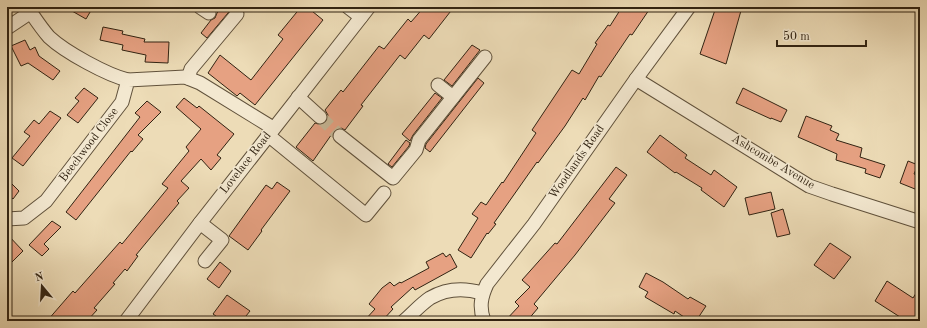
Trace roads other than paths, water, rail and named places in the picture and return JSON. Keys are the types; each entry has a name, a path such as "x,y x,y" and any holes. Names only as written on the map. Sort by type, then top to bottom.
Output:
{"street":[{"path":"348,7 365,12"},
{"name":"Woodlands Road","path":"482,293 487,284 534,224 636,79 689,7"},
{"path":"7,28 29,9 49,37 71,52 115,77 128,80 185,77 200,83 270,132 366,215 384,193"},
{"name":"Lovelace Road","path":"126,321 200,222 365,12"},
{"path":"188,78 191,68 237,14"},
{"path":"340,136 393,178 416,150 419,140 485,56"},
{"name":"Ashcombe Avenue","path":"636,79 809,186 920,222"},
{"name":"Beechwood Close","path":"7,219 24,218 46,201 122,102 128,80"},
{"path":"438,85 453,97"},
{"path":"298,98 320,117"},
{"path":"200,222 222,240 205,261"},
{"path":"404,321 430,298 453,289 470,290 482,293 480,303 481,314 484,321"}],"tunnel":[{"path":"320,117 340,136"}]}
